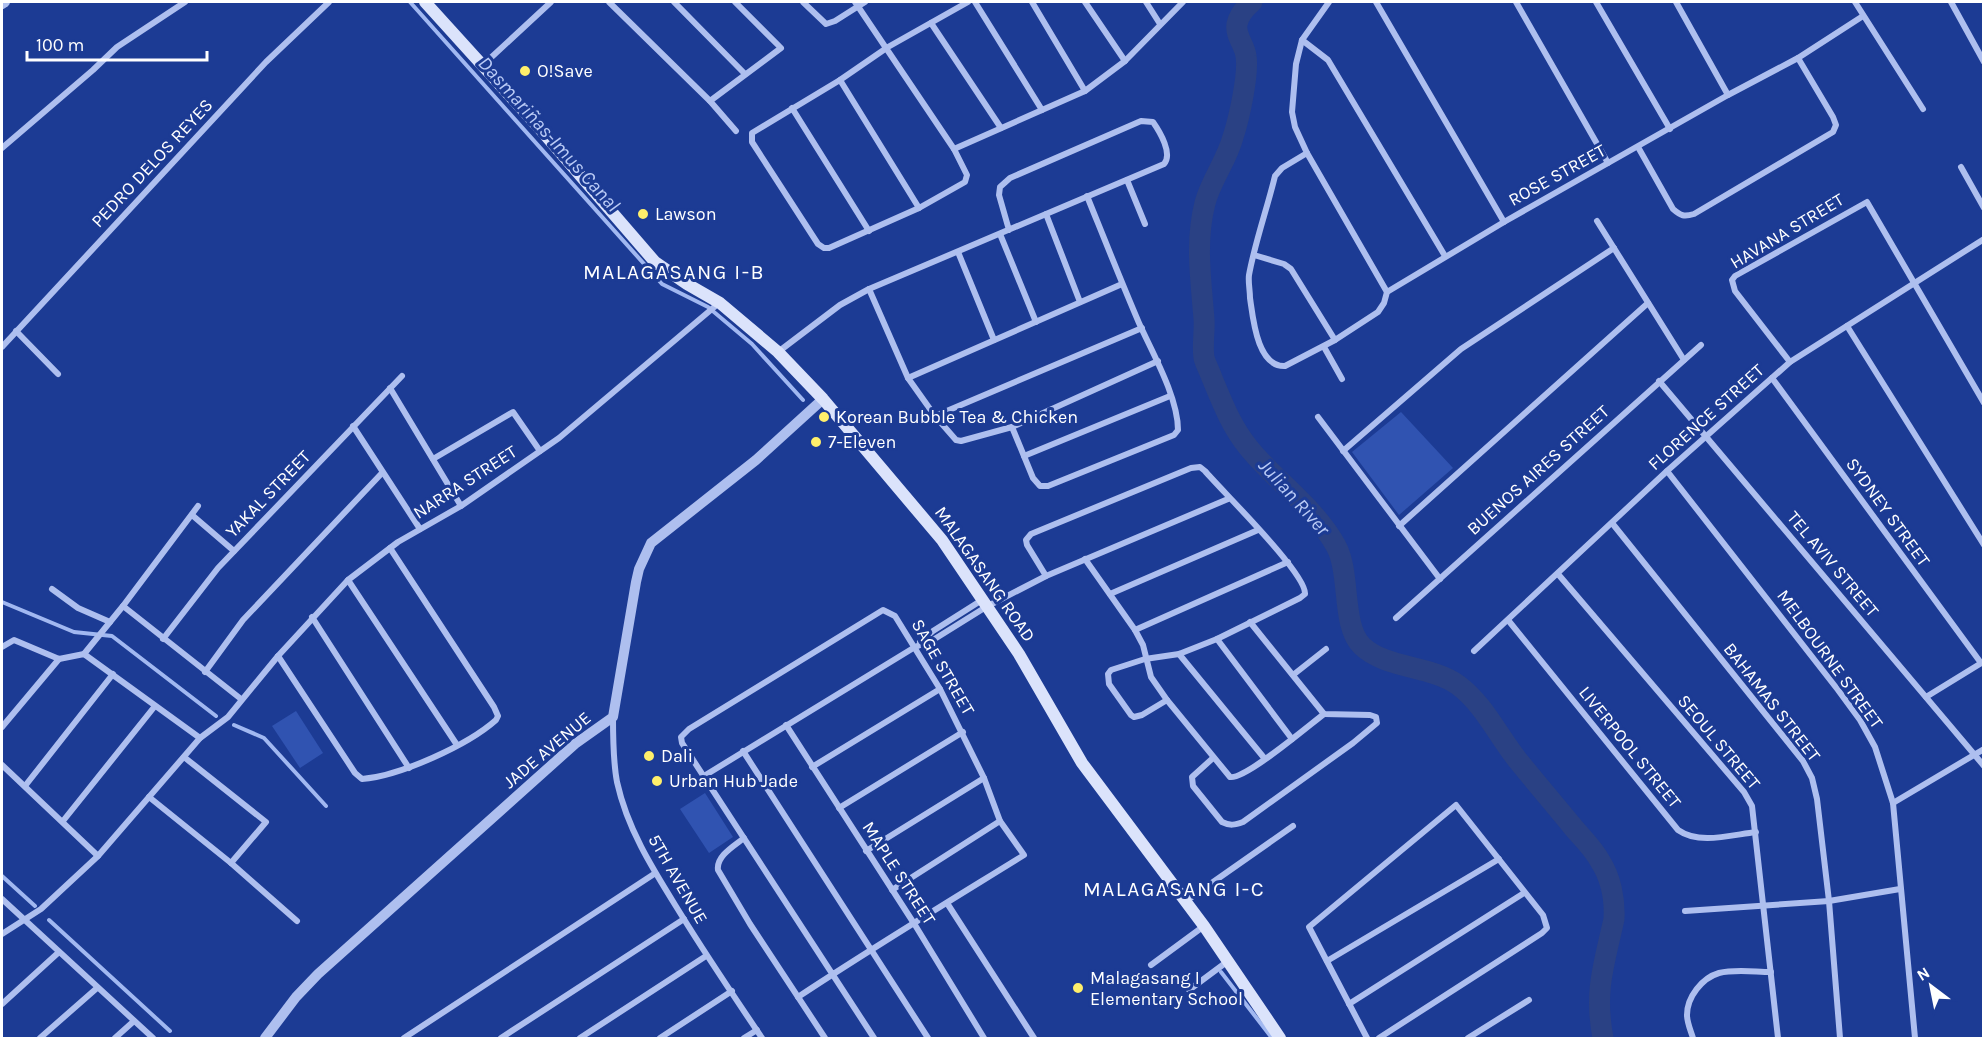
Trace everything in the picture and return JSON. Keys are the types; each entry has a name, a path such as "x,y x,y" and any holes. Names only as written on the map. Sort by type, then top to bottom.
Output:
{"main road":[{"name":"MALAGASANG ROAD","path":"425,2 655,262 720,303 778,352 823,399 942,540 1019,654 1082,763 1186,901 1280,1038"}],"street":[{"path":"2,148 117,47 185,2"},
{"name":"PEDRO DELOS REYES","path":"2,347 187,150 266,62 329,2"},
{"path":"483,65 551,2"},
{"path":"609,2 710,101 736,131"},
{"path":"674,2 746,74"},
{"path":"710,101 781,48 735,2"},
{"path":"803,2 826,24 860,3 888,48 954,149 967,175 965,182 920,208 829,248 818,244 752,142 752,133 888,48 968,2"},
{"path":"975,2 1042,110"},
{"path":"1032,2 1085,91"},
{"path":"1086,2 1125,62"},
{"path":"1146,2 1160,24"},
{"path":"954,149 1085,91 1125,62 1183,2"},
{"path":"1329,2 1302,40 1296,64 1292,112 1295,127 1307,153 1387,292"},
{"path":"1376,2 1504,222"},
{"path":"1516,2 1608,163"},
{"path":"1596,2 1670,129"},
{"path":"1676,2 1728,95"},
{"path":"1856,2 1923,109"},
{"path":"1951,2 1983,62"},
{"name":"ROSE STREET","path":"1254,255 1248,278 1255,331 1259,345 1275,364 1285,366 1324,347 1378,312 1382,308 1387,292 1444,256 1797,58 1863,15"},
{"path":"931,23 1001,128"},
{"path":"1302,40 1328,60 1444,256"},
{"path":"1638,147 1673,209 1685,217 1694,214 1833,132 1836,126 1833,117 1797,58"},
{"path":"840,80 920,208"},
{"path":"792,108 869,231"},
{"path":"778,352 840,305 869,290 1010,230 1087,196 1164,164 1168,153 1153,122 1141,121 1004,182 1000,187 999,195 1010,230"},
{"path":"1307,153 1282,168 1275,176 1254,255 1284,264 1291,269 1335,340"},
{"path":"1961,168 1983,208"},
{"path":"1127,180 1145,224"},
{"path":"1012,427 1036,483 1040,486 1048,486 1174,435 1178,430 1158,361 1122,284 1087,196"},
{"name":"HAVANA STREET","path":"1790,362 1735,291 1732,285 1735,276 1867,202 1983,403"},
{"path":"1046,214 1080,302"},
{"path":"1597,221 1684,360"},
{"path":"1000,234 1036,322"},
{"name":"FLORENCE STREET","path":"1474,651 1705,436 1790,362 1983,239"},
{"path":"1343,451 1461,349 1614,248"},
{"path":"958,252 994,340"},
{"path":"908,378 1122,284"},
{"path":"869,290 908,378 953,438 961,441 1012,427 1158,361"},
{"name":"NARRA STREET","path":"2,934 41,909 98,856 200,738 224,722 312,617 348,580 390,548 461,506 540,451 720,303"},
{"path":"1399,525 1648,303"},
{"path":"1846,326 1983,545"},
{"path":"935,416 1142,328"},
{"path":"16,331 58,374"},
{"name":"BUENOS AIRES STREET","path":"1396,618 1701,345"},
{"path":"1324,347 1342,379"},
{"name":"YAKAL STREET","path":"163,639 218,568 402,376"},
{"name":"SYDNEY STREET","path":"1772,378 1982,663"},
{"name":"TEL AVIV STREET","path":"1659,381 1983,766"},
{"path":"390,388 461,506"},
{"path":"1024,456 1170,396"},
{"name":"JADE AVENUE","path":"265,1038 296,997 318,974 575,744 613,717 636,582 639,569 651,543 727,484 823,399"},
{"path":"433,459 513,412 540,451"},
{"path":"1318,417 1440,579"},
{"path":"353,426 420,529"},
{"path":"1046,576 1027,545 1026,540 1031,534 1191,468 1200,467 1288,562 1304,585 1305,594 1217,639 1179,654 1145,658 1111,670 1108,674 1109,684 1134,717 1138,717 1167,700"},
{"name":"MELBOURNE STREET","path":"1667,471 1860,720 1875,747 1893,803 1915,1038"},
{"path":"205,672 243,620 382,473"},
{"path":"874,1038 704,776 984,604 1228,499"},
{"path":"2,646 18,641 59,659 84,654 198,506"},
{"path":"192,515 234,551"},
{"name":"BAHAMAS STREET","path":"1612,524 1745,692 1803,761 1812,778 1817,799 1829,901 1840,1038"},
{"path":"1110,594 1258,530"},
{"path":"278,656 355,773 362,779 409,768 457,745 492,724 498,716 494,707 390,548"},
{"path":"1085,559 1135,630 1143,645 1151,677 1213,758 1226,774 1233,778 1265,759 1324,714 1370,715 1378,720 1353,743 1244,822 1235,825 1222,822 1193,786 1191,780 1213,758"},
{"path":"1135,630 1288,562"},
{"name":"SEOUL STREET","path":"1558,574 1744,792 1752,806 1778,1038"},
{"path":"348,580 457,745"},
{"path":"52,589 78,608 110,622"},
{"path":"123,606 241,699"},
{"name":"SAGE STREET","path":"704,776 682,743 683,734 883,609 895,616 940,689 963,732 1000,820 1024,855 947,903"},
{"path":"312,617 409,768"},
{"name":"LIVERPOOL STREET","path":"1508,620 1678,830 1687,836 1697,838 1756,832"},
{"path":"1250,622 1324,714"},
{"path":"1217,639 1292,739"},
{"path":"1293,675 1326,649"},
{"path":"84,654 200,738"},
{"path":"1179,654 1265,759"},
{"path":"2,728 59,659"},
{"path":"1926,697 1982,663"},
{"path":"25,786 113,674"},
{"path":"812,767 940,689"},
{"path":"63,821 155,706"},
{"name":"5TH AVENUE","path":"613,717 617,782 633,829 654,874 762,1038"},
{"name":"MAPLE STREET","path":"786,725 915,925 984,1038"},
{"path":"839,808 963,732"},
{"path":"1893,803 1983,749"},
{"path":"743,751 928,1038"},
{"path":"183,757 266,822 231,863"},
{"path":"2,765 98,856"},
{"path":"866,851 984,778"},
{"path":"149,797 231,863 297,921"},
{"path":"1367,1038 1310,927 1456,805 1547,922 1547,928 1380,1038"},
{"path":"892,890 1000,820"},
{"path":"1186,901 1293,826"},
{"path":"744,838 720,858 717,865 718,870 750,924 825,1038"},
{"path":"1327,961 1498,859"},
{"path":"404,1038 654,874"},
{"path":"1685,911 1829,901 1900,889"},
{"path":"1349,1004 1524,893"},
{"path":"2,899 153,1038"},
{"path":"798,997 947,903 1035,1038"},
{"path":"501,1038 684,919"},
{"path":"1151,965 1204,926"},
{"path":"2,1004 59,952"},
{"path":"580,1038 706,956"},
{"path":"1189,990 1228,961"},
{"path":"1693,1038 1687,1015 1690,998 1698,987 1720,973 1772,972"},
{"path":"40,1038 98,987"},
{"path":"660,1038 732,991"},
{"path":"1468,1038 1529,1000"},
{"path":"115,1038 134,1021"},
{"path":"744,1038 757,1030"}],"shaded area":[{"path":"1401,412 1453,468 1399,515 1352,452"},
{"path":"296,711 323,753 300,768 272,726"},
{"path":"705,793 733,837 709,853 680,809"}],"waterway":[{"name":"Dasmariñas-Imus Canal","path":"410,2 662,284 708,307 752,344 803,400"},
{"name":"Julian River","path":"1252,2 1239,17 1237,24 1237,33 1247,64 1238,119 1230,145 1205,203 1200,232 1205,361 1227,414 1242,439 1317,518 1336,546 1341,557 1351,626 1362,646 1383,659 1447,679 1468,693 1512,753 1591,847 1600,861 1610,882 1614,912 1600,992 1600,1021 1603,1038"},
{"path":"2,602 74,632 112,636 216,716"},
{"path":"234,725 264,738 326,806"},
{"path":"2,876 35,906"},
{"path":"49,920 170,1031"},
{"path":"1221,972 1272,1038"}],"place":[{"name":"O!Save","path":"525,71"},
{"name":"Lawson","path":"643,214"},
{"name":"Korean Bubble Tea & Chicken","path":"824,417"},
{"name":"7-Eleven","path":"816,442"},
{"name":"Dali","path":"649,756"},
{"name":"Urban Hub Jade","path":"657,781"},
{"name":"Malagasang I Elementary School","path":"1078,988"}],"district":[{"name":"MALAGASANG I-B","path":"674,272"},
{"name":"MALAGASANG I-C","path":"1174,889"}]}
